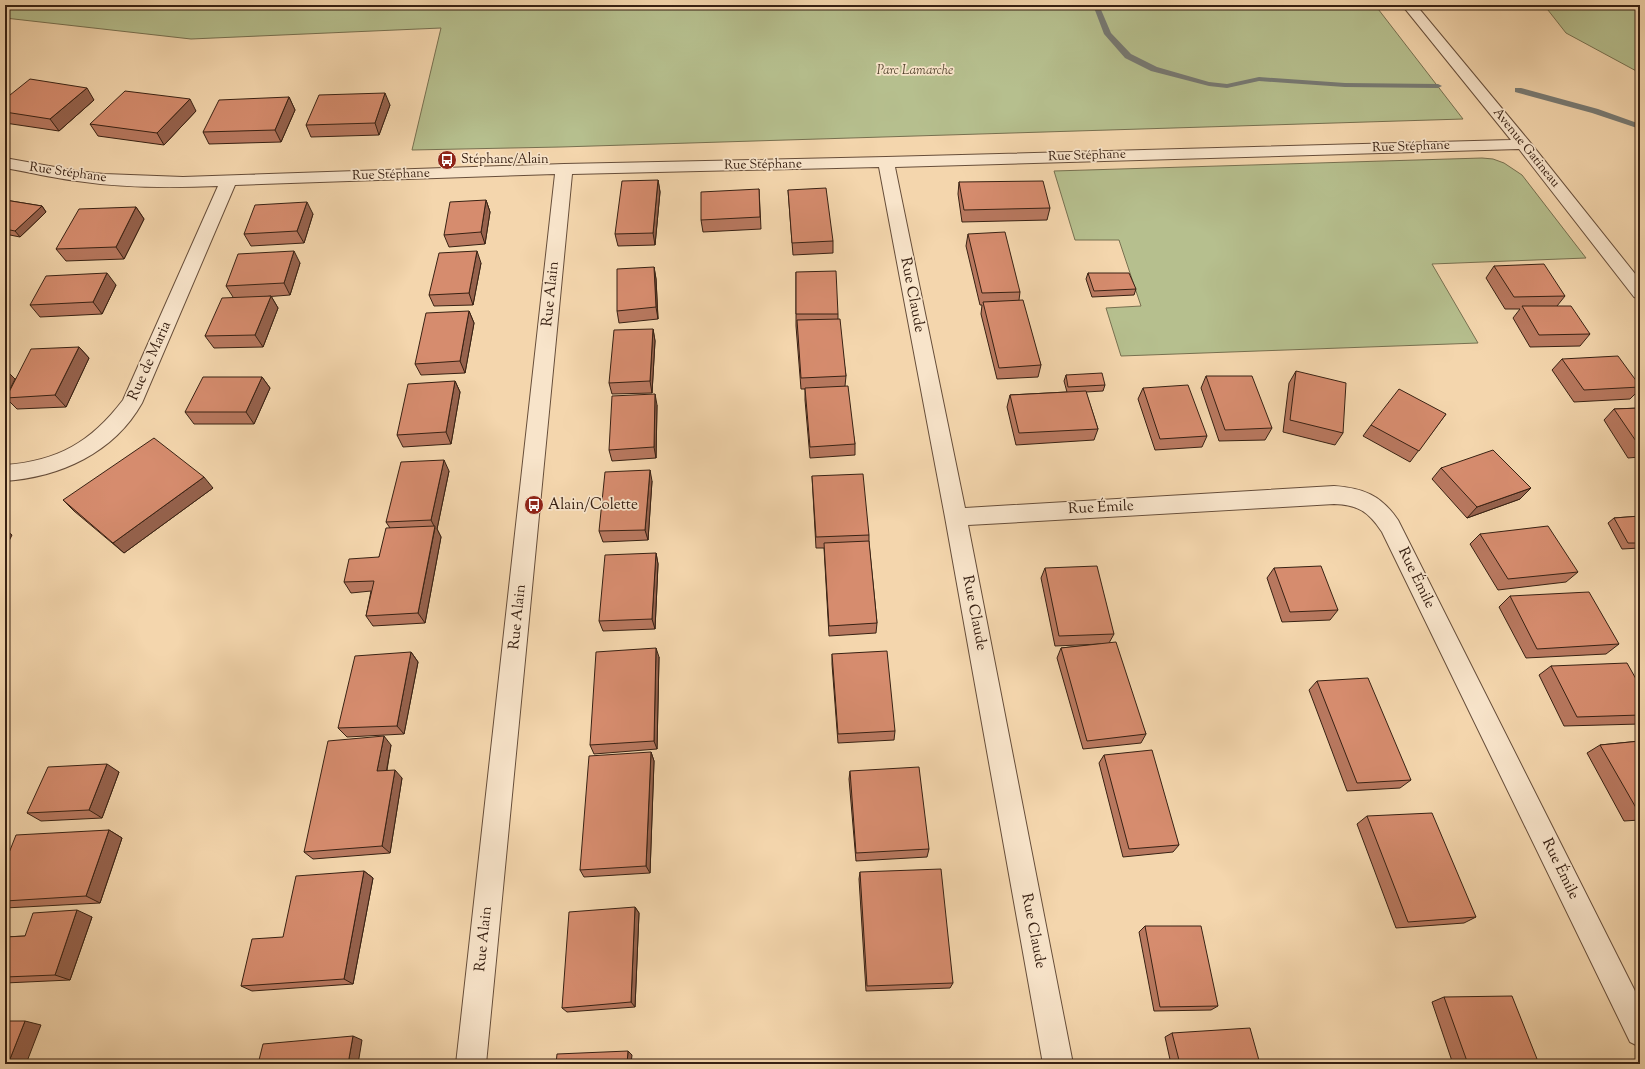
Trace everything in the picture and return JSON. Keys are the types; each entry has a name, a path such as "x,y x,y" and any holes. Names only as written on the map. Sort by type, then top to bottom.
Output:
{"street":[{"name":"Avenue Gatineau","path":"1409,5 1523,144 1640,293"},
{"name":"Rue Stéphane","path":"5,163 77,176 104,179 183,182 564,169 886,162 1523,144"},
{"name":"Rue Claude","path":"886,162 956,517 1058,1064"},
{"name":"Rue Alain","path":"471,1064 564,169"},
{"name":"Rue de Maria","path":"5,473 39,468 67,460 107,435 123,417 132,403 229,180"},
{"name":"Rue Émile","path":"956,517 1334,495 1349,496 1368,501 1382,513 1390,526 1640,1032"}],"green space":[{"name":"Parc Lamarche","path":"5,5 1375,5 1463,119 561,147 412,150 441,28 191,39 5,18"},
{"path":"1544,5 1640,5 1640,73 1566,33"},
{"path":"1482,158 1493,159 1504,163 1522,175 1586,258 1432,264 1478,343 1121,356 1106,308 1141,306 1119,240 1075,240 1054,171"}],"building":[{"path":"30,79 87,88 50,119 5,112 5,99"},
{"path":"125,91 190,99 157,133 90,124"},
{"path":"385,93 375,123 306,125 319,95"},
{"path":"289,97 275,130 203,132 219,100"},
{"path":"658,180 653,233 615,234 622,181"},
{"path":"1043,181 1050,208 964,210 959,182"},
{"path":"826,188 833,241 792,243 788,190"},
{"path":"759,189 760,217 701,220 701,192"},
{"path":"5,200 42,206 15,231 5,229"},
{"path":"486,200 481,232 444,235 450,202"},
{"path":"307,202 297,231 244,234 255,205"},
{"path":"136,207 116,247 56,249 79,209"},
{"path":"1005,232 1020,292 982,293 968,234"},
{"path":"294,251 284,283 226,286 238,254"},
{"path":"477,251 469,293 429,295 439,253"},
{"path":"1544,264 1565,296 1514,297 1494,266"},
{"path":"654,267 656,307 617,311 617,269"},
{"path":"836,271 838,314 796,314 796,272"},
{"path":"107,273 93,302 30,305 46,276"},
{"path":"1088,273 1129,273 1136,289 1094,291"},
{"path":"271,296 255,335 205,336 222,298"},
{"path":"1023,300 1041,365 999,368 983,302"},
{"path":"1522,306 1571,306 1590,334 1539,335"},
{"path":"469,311 460,361 415,364 426,313"},
{"path":"840,319 846,376 801,378 797,320"},
{"path":"653,329 650,381 609,383 614,330"},
{"path":"79,347 55,395 6,398 31,349"},
{"path":"1618,356 1640,387 1584,390 1562,359"},
{"path":"1296,371 1346,383 1343,433 1290,420"},
{"path":"1102,373 1105,385 1068,387 1066,375"},
{"path":"1206,376 1252,376 1272,428 1225,430"},
{"path":"203,377 262,377 246,412 185,412"},
{"path":"455,381 446,432 397,435 408,384"},
{"path":"1188,385 1207,436 1160,439 1143,388"},
{"path":"848,386 855,444 810,447 805,388"},
{"path":"1399,389 1446,414 1419,451 1371,425"},
{"path":"1086,391 1098,429 1019,433 1010,395"},
{"path":"655,394 654,447 609,450 612,396"},
{"path":"1640,408 1640,447 1614,409"},
{"path":"154,438 204,477 113,543 63,500"},
{"path":"1493,450 1531,488 1477,507 1441,468"},
{"path":"444,460 431,520 386,522 401,462"},
{"path":"650,470 645,530 599,531 605,472"},
{"path":"863,474 869,535 816,537 812,476"},
{"path":"1640,516 1640,543 1628,543 1614,518"},
{"path":"435,526 418,613 366,616 374,581 344,582 349,559 379,557 386,528"},
{"path":"1548,526 1578,572 1508,579 1480,534"},
{"path":"869,541 877,623 829,626 824,543"},
{"path":"656,553 652,619 599,621 605,555"},
{"path":"1097,566 1114,634 1059,636 1045,568"},
{"path":"1321,566 1338,610 1290,612 1274,568"},
{"path":"1589,592 1619,644 1537,649 1510,596"},
{"path":"1116,642 1146,734 1087,741 1061,648"},
{"path":"656,648 654,741 590,745 596,652"},
{"path":"887,651 895,731 838,734 832,654"},
{"path":"411,652 397,726 338,728 355,656"},
{"path":"1627,663 1640,686 1640,715 1577,717 1551,666"},
{"path":"1368,678 1411,780 1357,783 1317,681"},
{"path":"384,736 377,771 395,770 382,846 304,852 328,741"},
{"path":"1640,741 1640,813 1639,813 1600,745"},
{"path":"1152,750 1179,845 1129,849 1104,755"},
{"path":"651,752 646,866 580,870 589,756"},
{"path":"107,764 89,810 27,813 48,767"},
{"path":"919,767 929,849 856,853 850,771"},
{"path":"1432,813 1476,917 1408,922 1367,816"},
{"path":"109,830 86,896 5,901 5,863 16,835"},
{"path":"941,869 953,983 867,986 860,872"},
{"path":"364,871 344,979 241,986 252,939 283,937 296,876"},
{"path":"635,907 631,1002 562,1008 569,912"},
{"path":"77,910 55,975 5,977 5,937 25,936 33,913"},
{"path":"1145,926 1201,926 1218,1006 1160,1007"},
{"path":"1512,996 1539,1064 1468,1064 1444,997"},
{"path":"5,1021 25,1021 8,1064 5,1064"},
{"path":"1250,1028 1260,1064 1180,1064 1172,1033"},
{"path":"353,1036 348,1064 258,1064 263,1044"},
{"path":"628,1051 627,1064 556,1064 557,1054"},
{"path":"946,1061 946,1064 921,1064"}],"waterway":[{"path":"1096,5 1108,34 1128,56 1154,69 1209,84 1227,86 1259,79 1345,85 1438,86"},
{"path":"1518,90 1595,111 1640,127"}],"place":[{"name":"Stéphane/Alain","path":"447,160"},
{"name":"Alain/Colette","path":"534,505"}]}
